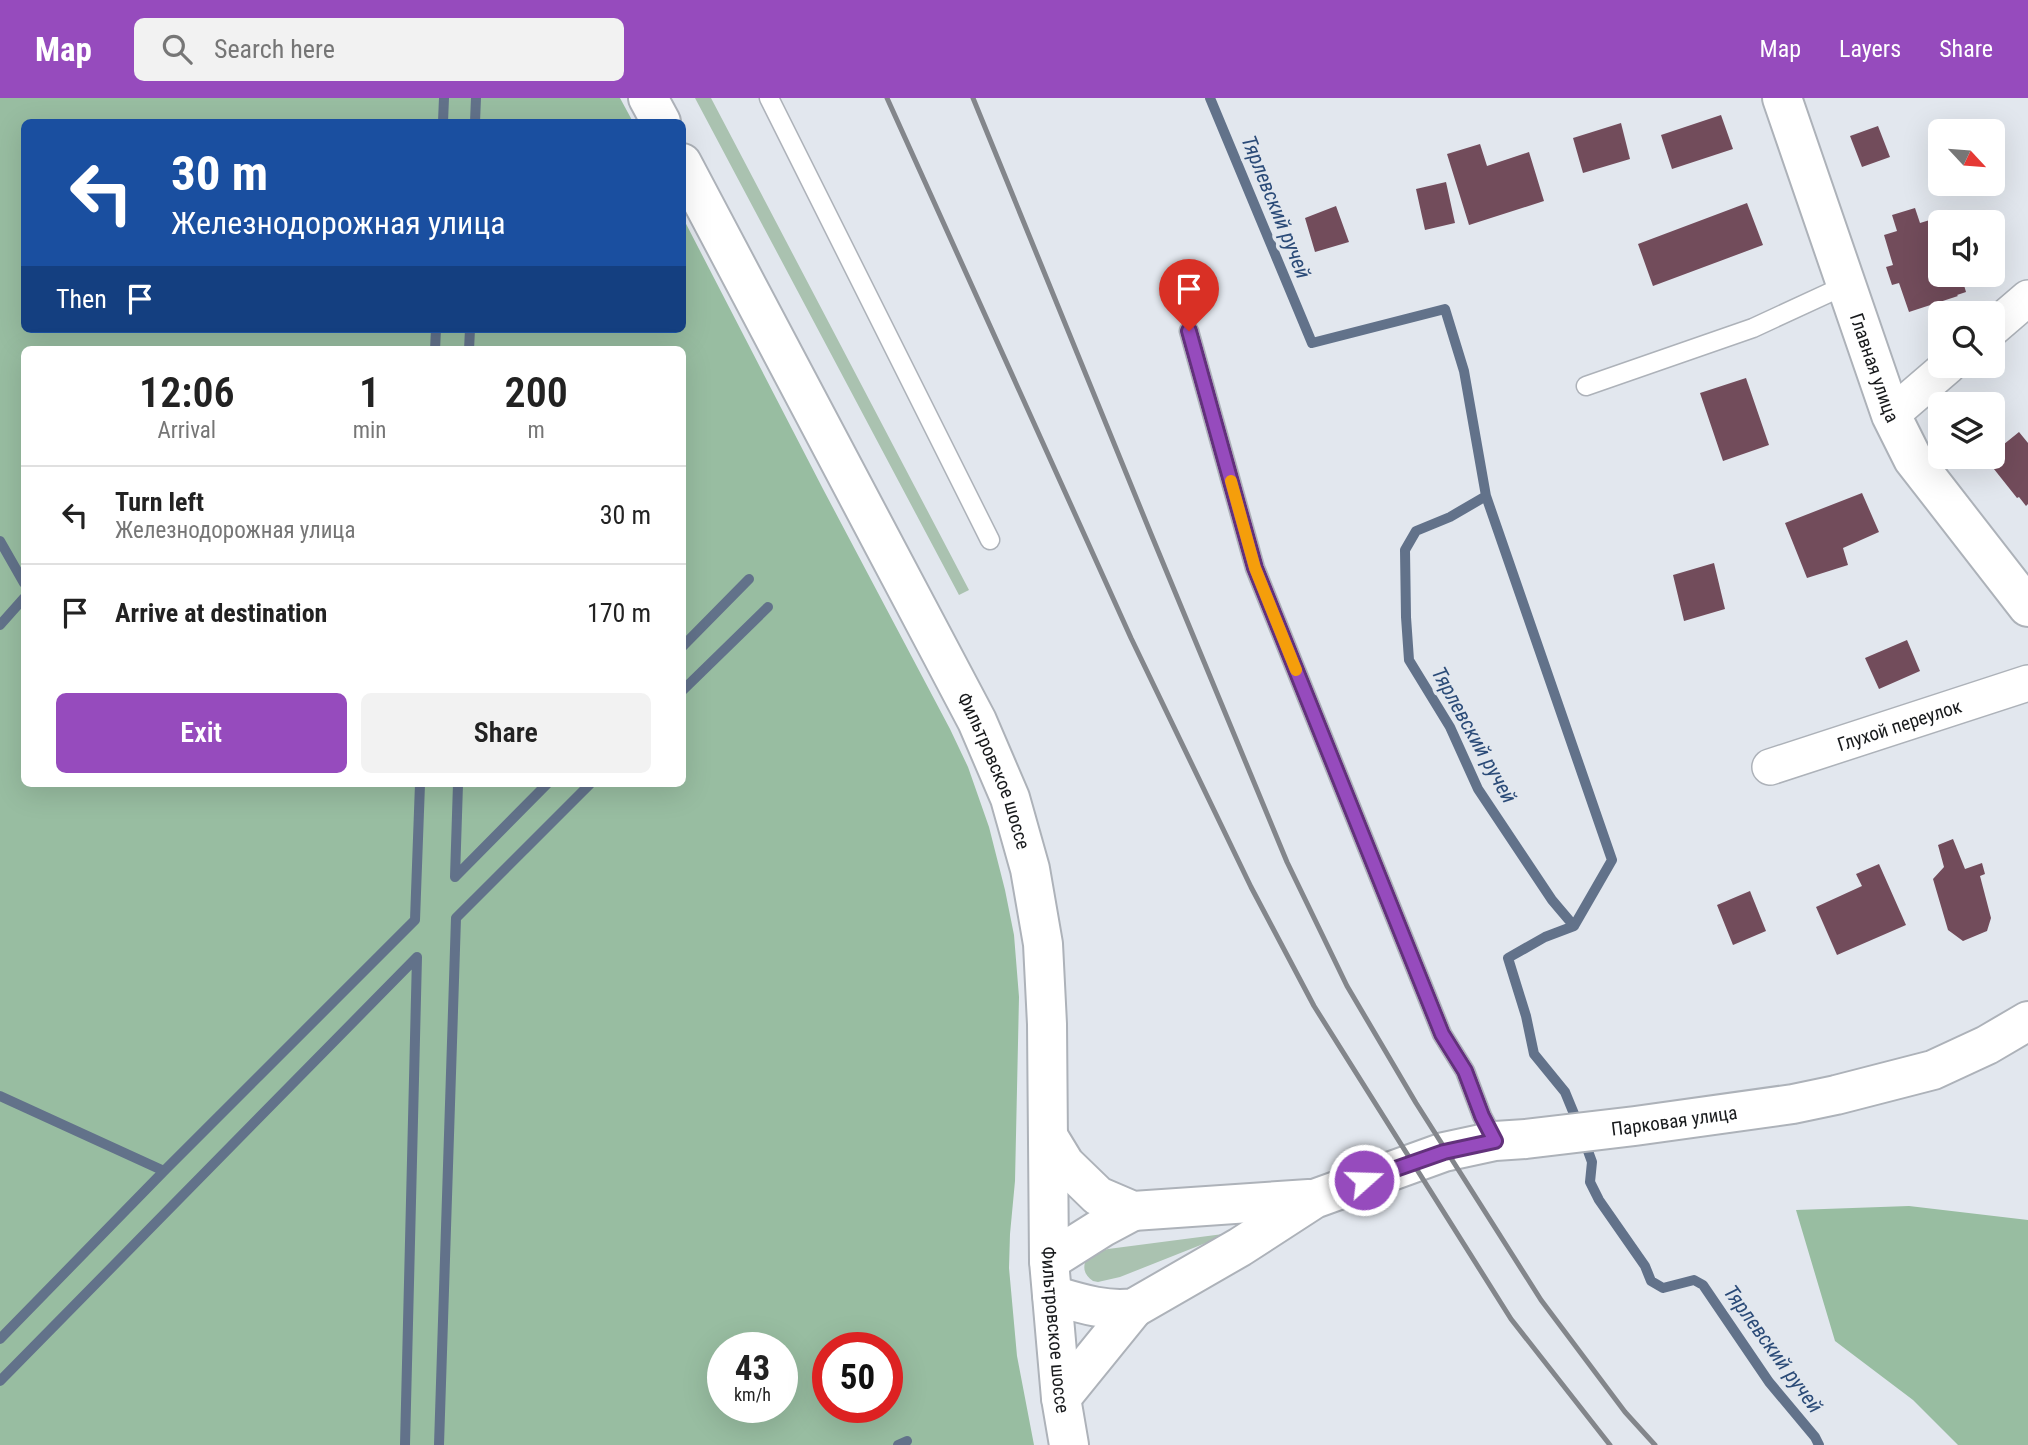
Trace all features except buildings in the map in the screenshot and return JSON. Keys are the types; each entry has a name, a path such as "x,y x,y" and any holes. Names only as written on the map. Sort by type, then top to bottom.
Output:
{"main road":[{"path":"648,98 659,119"},
{"name":"Главная улица","path":"1782,98 1891,415 1913,459 2028,607"},
{"name":"Фильтровское шоссе","path":"686,171 977,721 1010,798 1030,869 1044,944 1051,1278 1061,1398 1069,1445"},
{"name":"Парковая улица","path":"1134,1308 1240,1247 1314,1199 1444,1152 1510,1140 1793,1104 1881,1085 1955,1061 2028,1020"},
{"name":"Парковая улица","path":"1048,1136 1065,1164 1098,1196 1133,1211 1314,1199"},
{"path":"1133,1211 1103,1227 1051,1278 1092,1306 1122,1310 1134,1308"},
{"path":"1061,1398 1134,1308"}],"street":[{"path":"2005,318 2028,298"},
{"path":"1891,415 1934,378"},
{"name":"Глухой переулок","path":"1770,767 2028,683"}],"lane":[{"path":"769,98 990,540"},
{"path":"1586,386 1753,328 1846,285"},
{"path":"1189,331 1255,568 1442,1034 1465,1071 1482,1116 1510,1140"}],"green space":[{"path":"0,98 620,98 631,119 21,119 21,333 686,333 686,224 950,729 968,767 989,827 1014,935 1019,997 1015,1181 1009,1268 1017,1356 1034,1445 0,1445"},
{"path":"695,98 711,98 969,590 959,595"},
{"path":"1909,1206 2028,1220 2028,1445 1958,1445 1913,1400 1835,1341 1796,1210"},
{"path":"1231,1233 1120,1277 1098,1282 1087,1276 1084,1270 1088,1256 1108,1249"}],"waterway":[{"path":"443,119 444,98"},
{"path":"475,119 476,98"},
{"name":"Тярлевский ручей","path":"1210,98 1312,343 1445,309 1464,371 1486,496 1450,517 1416,531 1405,550 1409,660 1450,727 1478,789 1552,900 1574,926 1545,937 1508,958 1526,1016 1534,1054 1565,1092 1579,1126"},
{"path":"435,346 436,333"},
{"path":"469,346 470,333"},
{"path":"1486,496 1612,860 1574,926"},
{"path":"0,541 21,578"},
{"path":"686,643 749,579"},
{"path":"0,625 21,601"},
{"path":"686,687 768,607"},
{"path":"0,1339 415,920 420,787"},
{"path":"455,877 458,787"},
{"path":"455,877 544,787"},
{"path":"439,1445 456,918 587,787"},
{"path":"0,1381 417,957"},
{"path":"405,1445 417,957"},
{"path":"0,1096 164,1171"},
{"name":"Тярлевский ручей","path":"1584,1140 1592,1162 1590,1182 1599,1200 1645,1266 1651,1281 1663,1288 1694,1280 1703,1285 1769,1382 1819,1445"},
{"path":"898,1445 907,1441"}],"railway":[{"path":"887,98 1131,638 1251,887 1314,1006 1511,1319 1610,1445"},
{"path":"973,98 1287,862 1347,986 1416,1103 1541,1300 1625,1412 1655,1445"}],"slow traffic":[{"path":"1231,481 1255,568 1296,670"}],"route":[{"path":"1189,331 1255,568 1442,1034 1465,1071 1482,1116 1495,1141 1444,1152 1364,1180"}]}
